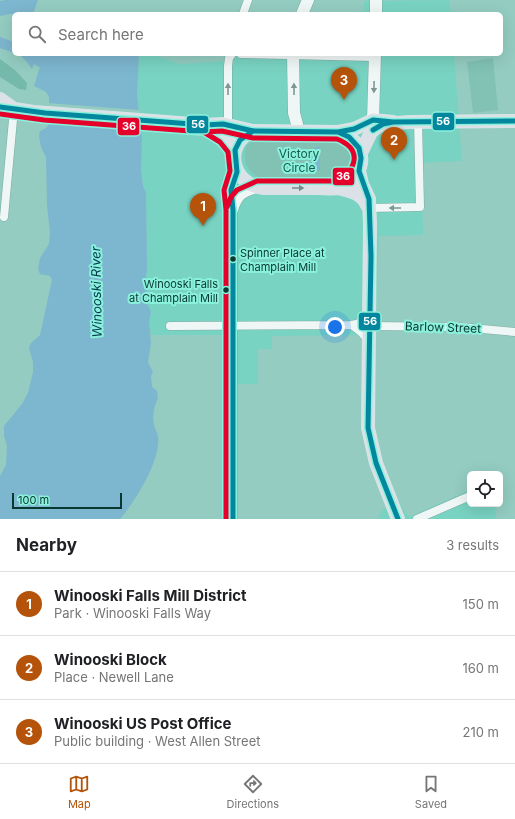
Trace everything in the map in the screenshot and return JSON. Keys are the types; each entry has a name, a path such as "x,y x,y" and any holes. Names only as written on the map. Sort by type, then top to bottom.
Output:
{"main road":[{"path":"0,99 14,109 27,111 205,125 228,124 253,131 297,128 338,132 346,135 354,141 361,153"},
{"path":"338,132 354,129 373,120 393,122 515,121"},
{"path":"393,122 379,125 373,130 361,153 359,171 362,184 369,199 371,231 368,417 370,435 378,470 398,519"},
{"path":"205,125 225,137 235,150"},
{"path":"253,131 240,140 235,150 237,172 246,182 259,188 338,188 352,191 360,195 369,208"},
{"path":"338,188 351,181 359,171"}],"street":[{"path":"244,12 248,0"},
{"path":"303,12 308,0"},
{"path":"376,0 376,12"},
{"path":"228,124 228,66 230,56"},
{"path":"293,56 294,113 297,128"},
{"path":"373,120 374,56"},
{"path":"0,107 14,109 4,217"},
{"path":"369,208 420,207 418,122"},
{"path":"233,519 233,210 231,190 237,172"},
{"path":"233,210 241,195 259,188"},
{"path":"170,326 352,326 370,321"},
{"name":"Barlow Street","path":"370,321 515,332"},
{"path":"352,326 361,332 370,343"},
{"path":"416,519 467,497"}],"shaded area":[{"path":"449,0 451,12 364,12 364,1"},
{"path":"139,56 157,56 180,64 225,61 232,56 454,56 462,161 422,163 423,235 379,236 375,335 272,336 272,349 258,349 258,384 226,384 226,335 151,335 149,321 151,312 147,303 145,276 147,267 146,193 143,186 141,170 142,138 137,95"},
{"path":"0,59 15,70 27,83 26,90 19,89 0,77"},
{"path":"467,491 467,507 495,507 496,519 378,519 382,510 399,501 406,514 411,516"}],"green space":[{"path":"493,58 498,110 473,113 467,62"},
{"name":"Victory Circle","path":"265,137 334,139 345,144 349,148 353,157 349,174 336,182 273,182 263,179 254,175 248,168 245,158 245,149 252,141"}],"water":[{"path":"38,0 34,12 12,12 12,14 0,16 0,1"},
{"path":"0,37 12,41 12,52 0,48"},
{"path":"21,56 36,56 32,69"},
{"path":"43,56 139,56 137,95 142,138 141,170 143,186 146,193 147,303 151,312 149,321 151,343 148,362 153,372 151,376 152,387 157,391 158,398 154,408 153,418 158,436 158,446 146,480 133,502 120,519 0,519 0,476 6,465 7,446 4,436 4,426 22,404 28,393 33,372 33,362 29,348 31,343 40,335 52,280 50,276 40,274 38,269 40,258 49,244 50,233 47,205 46,157 41,147 39,136 40,131 46,128 49,124 49,97 46,92 34,86"},
{"path":"315,147 320,147 320,170 315,170"}],"pier":[{"path":"47,103 140,110 143,130 47,122"}],"waterway":[{"name":"Winooski River","path":"32,56 57,69"}],"transit line":[{"name":"56","path":"0,107 45,113 205,125 223,124 253,131 338,132 354,129 373,120 393,122"},
{"name":"36","path":"0,114 44,120 204,132 222,131 253,138 337,139 345,143 353,154 353,165 349,171 336,181 257,181 237,190 231,197 227,207"},
{"name":"56","path":"373,130 383,124 393,122 515,121"},
{"name":"36","path":"202,131 220,142 228,152 230,171 224,190 226,210 226,519"},
{"name":"56","path":"233,519 233,210 231,190 237,172 235,150 240,140 253,131"},
{"name":"56","path":"338,132 349,137 359,148 361,158 359,171 369,199 371,256 368,428 376,463 398,519"}],"place":[{"name":"Winooski US Post Office","path":"344,100"},
{"name":"Winooski Block","path":"394,160"},
{"name":"Winooski Falls Mill District","path":"203,226"},
{"name":"Spinner Place at Champlain Mill","path":"233,259"},
{"name":"Winooski Falls at Champlain Mill","path":"226,290"}]}
